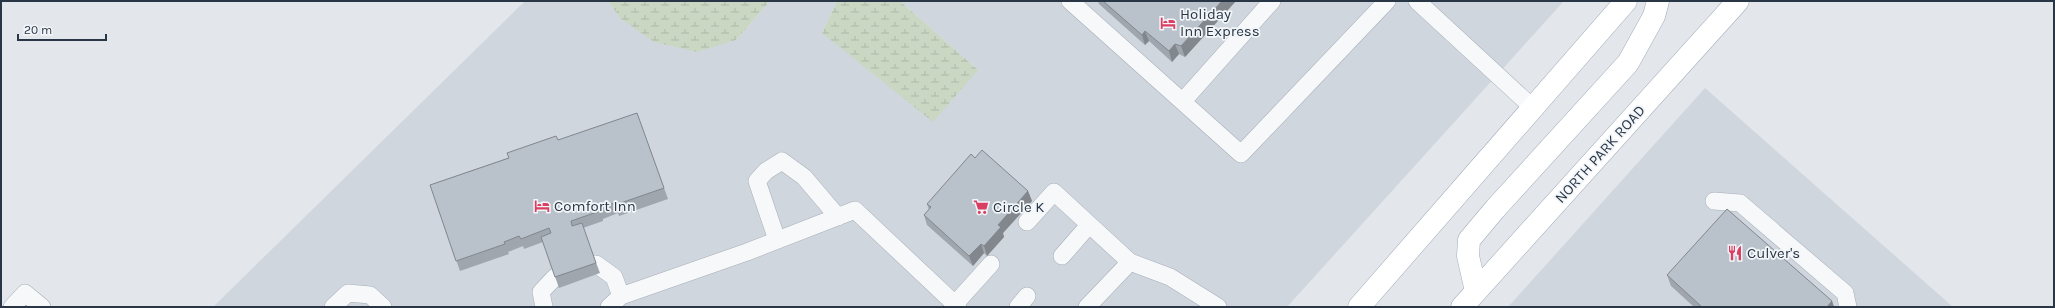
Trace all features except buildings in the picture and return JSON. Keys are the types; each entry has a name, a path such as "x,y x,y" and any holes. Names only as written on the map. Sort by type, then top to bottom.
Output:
{"main road":[{"path":"1359,307 1626,1"},
{"path":"1469,299 1469,240 1495,209 1628,63 1654,16 1658,1"},
{"name":"NORTH PARK ROAD","path":"1469,299 1738,1"}],"lane":[{"path":"1070,1 1241,154 1387,1"},
{"path":"1183,101 1272,1"},
{"path":"1417,1 1532,107"},
{"path":"777,240 757,181 766,171 782,161 804,177 838,217"},
{"path":"1027,222 1054,192 1130,262 1170,277 1218,307"},
{"path":"1714,201 1740,203 1845,293 1848,307"},
{"path":"596,264 614,277 615,302 855,210 957,306 991,264"},
{"path":"1062,256 1089,225"},
{"path":"1086,307 1130,262"},
{"path":"544,307 541,292 555,278"},
{"path":"12,307 24,293 42,307"},
{"path":"333,307 348,293 370,295 383,307"}],"shaded area":[{"path":"525,1 608,1 620,18 723,44 736,40 770,1 837,1 822,33 978,70 900,1 1564,1 1287,307 213,307"},
{"path":"1705,88 1953,307 1508,307"}],"green space":[{"path":"608,1 770,1 736,40 697,52 654,42 620,18"},
{"path":"837,1 900,1 978,70 933,122 822,33"}],"place":[{"name":"Holiday Inn Express","path":"1168,23"},
{"name":"Comfort Inn","path":"542,206"},
{"name":"Circle K","path":"981,207"},
{"name":"Culver's","path":"1735,253"}]}
